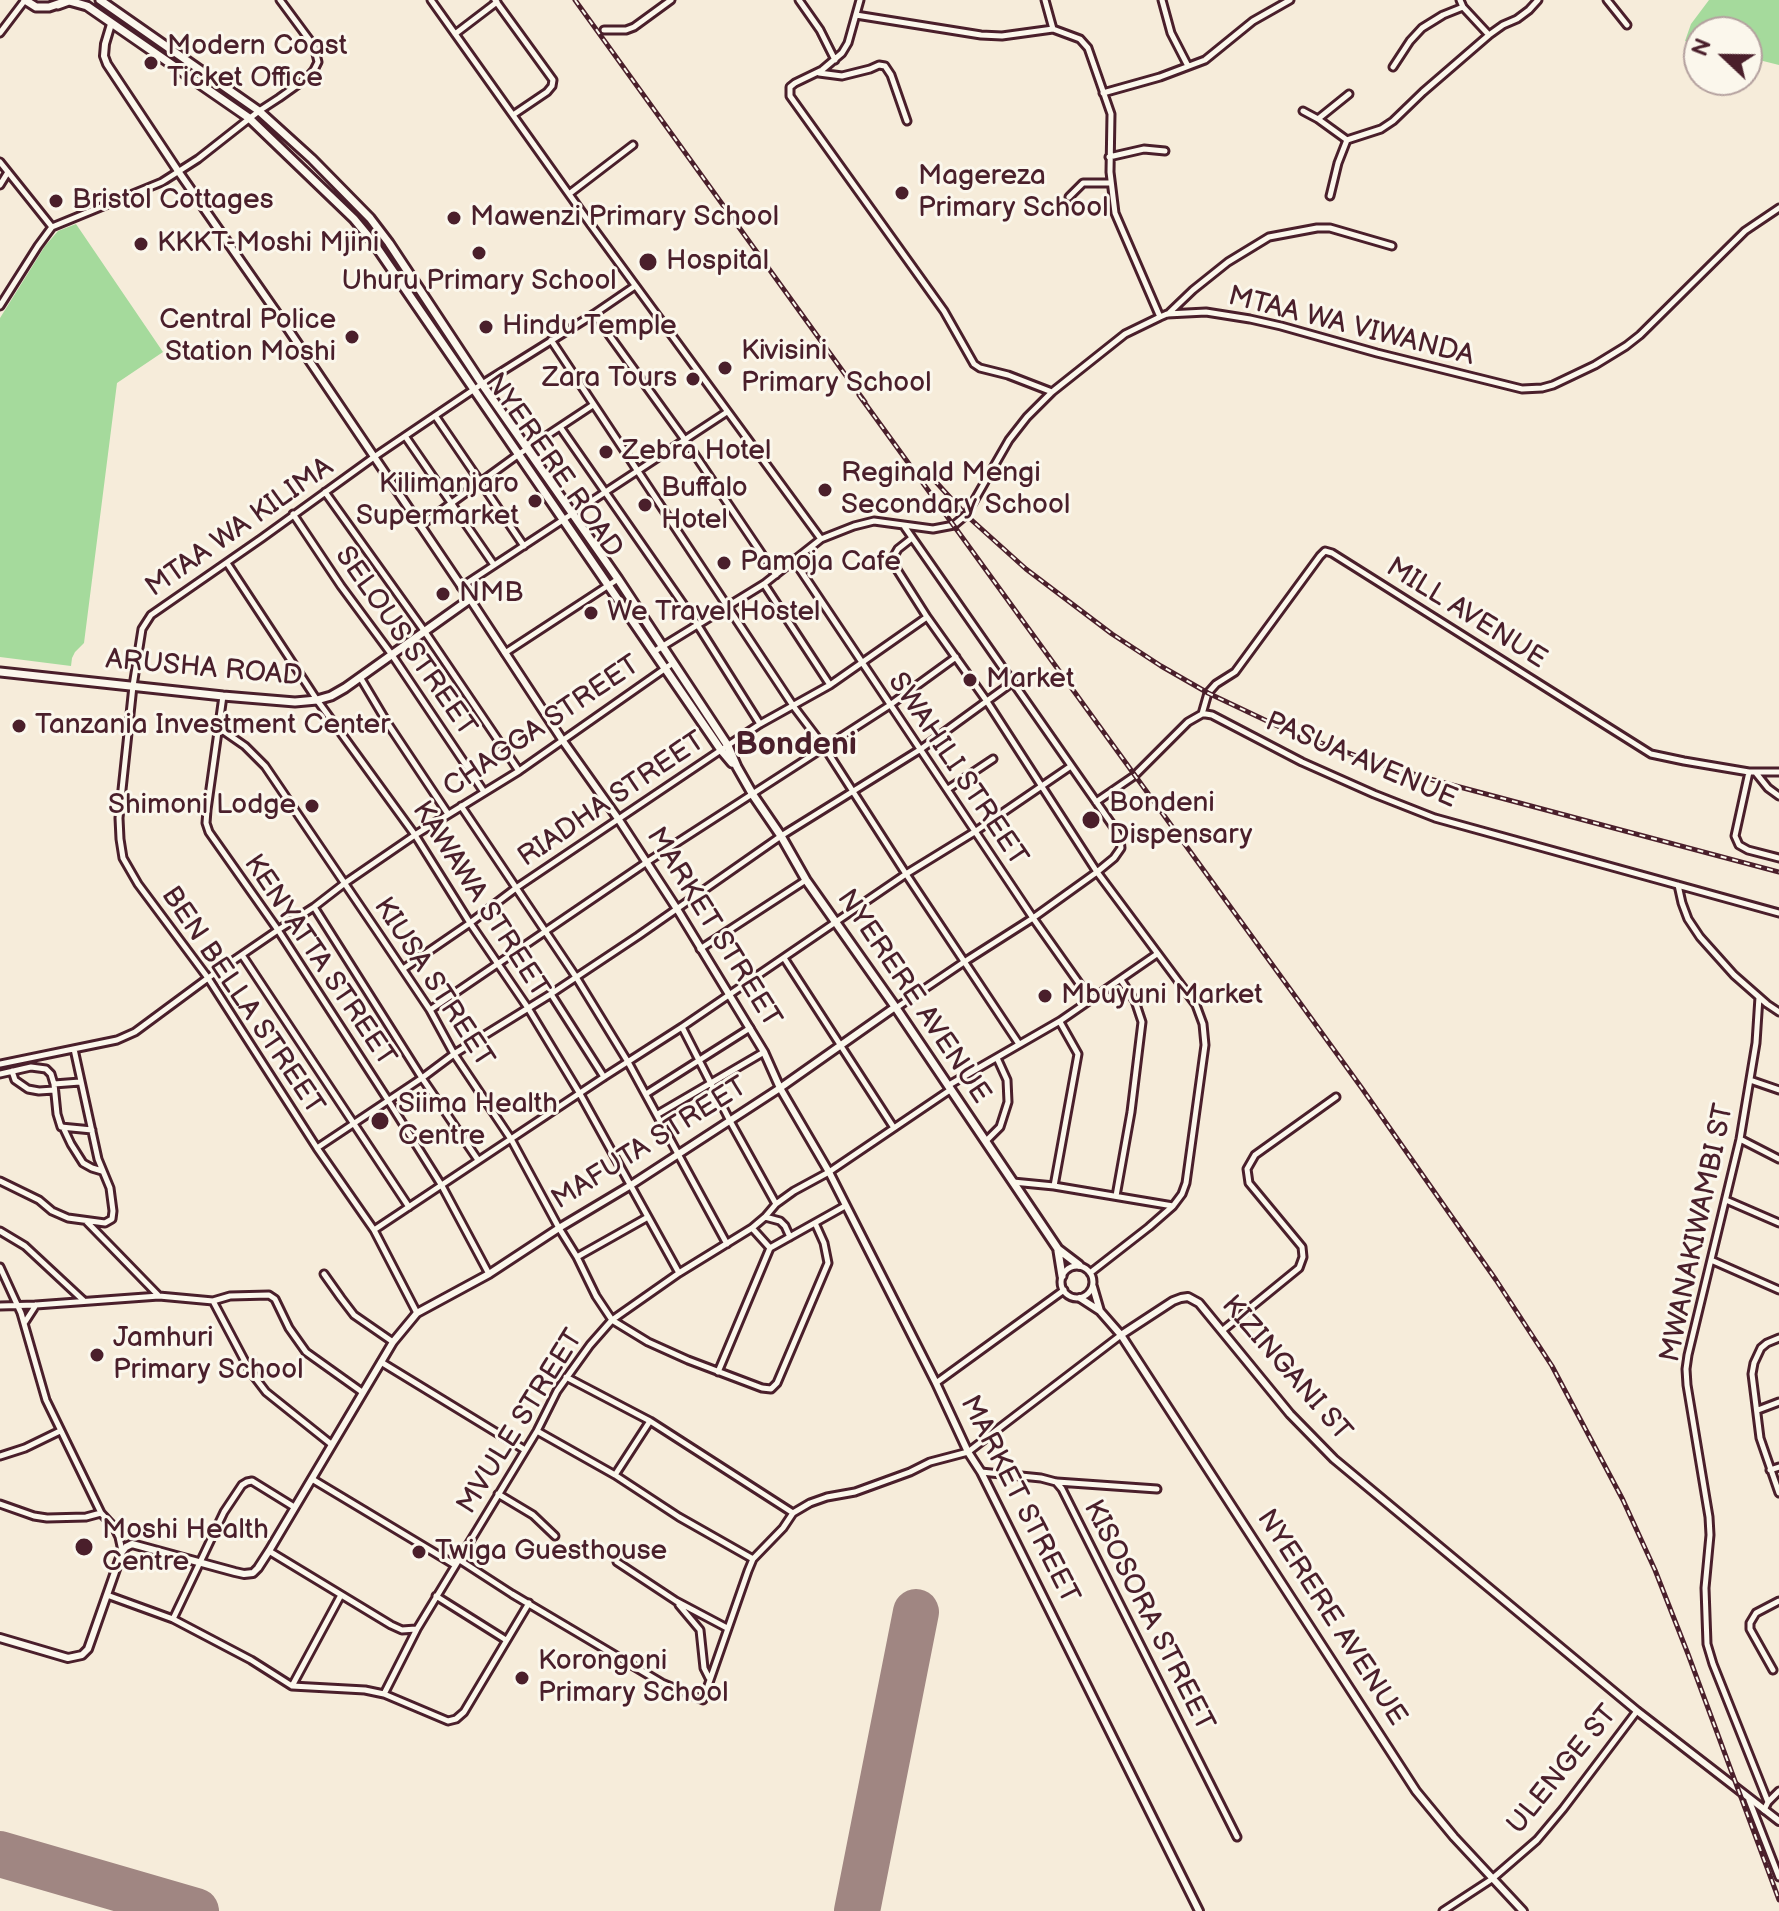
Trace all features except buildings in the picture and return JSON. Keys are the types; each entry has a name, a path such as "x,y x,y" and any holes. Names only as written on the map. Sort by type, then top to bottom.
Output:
{"main road":[{"name":"NYERERE ROAD","path":"25,0 36,7 69,1 87,6 249,118 322,186 373,242 563,520 658,649"},
{"path":"58,5 67,0"},
{"name":"NYERERE ROAD","path":"100,0 259,111 370,218 618,579 658,649 737,767"},
{"name":"ARUSHA ROAD","path":"0,672 223,696 295,702 317,700 331,696 360,677 470,599"},
{"name":"NYERERE AVENUE","path":"737,767 806,880 1058,1249"},
{"path":"1058,1249 1079,1265"},
{"path":"1058,1249 1062,1276"}],"street":[{"path":"0,33 25,0"},
{"path":"0,306 52,227 162,182 307,78 318,62 314,46 280,0"},
{"path":"431,0 821,539"},
{"path":"604,30 630,29 661,3 671,0"},
{"path":"799,0 820,30 835,60"},
{"path":"860,0 848,43 835,60 818,73 790,87 790,96 944,311 974,364 1052,392"},
{"path":"1045,0 1053,29"},
{"path":"1162,0 1171,33 1188,66"},
{"path":"1103,93 1205,60 1253,21 1290,0"},
{"path":"1460,0 1489,35"},
{"path":"1347,140 1381,129 1393,121 1489,35 1517,19 1538,0"},
{"path":"1607,0 1627,25"},
{"path":"455,34 496,1 553,80 547,92 513,115"},
{"path":"1393,67 1422,28 1463,7"},
{"path":"856,15 981,35 1002,36 1053,29 1076,37 1086,45 1111,114 1109,157 1115,213 1160,317"},
{"name":"MARKET STREET","path":"111,24 105,44 107,64 647,862 764,1052 780,1088 829,1172 936,1383 1199,1911"},
{"path":"818,73 842,76 885,66 907,121"},
{"path":"1318,119 1349,94"},
{"path":"1303,111 1347,140"},
{"path":"1330,196 1347,140"},
{"path":"569,194 633,145"},
{"path":"1109,157 1144,149 1165,151"},
{"path":"0,162 52,227"},
{"path":"0,185 8,172"},
{"path":"1069,197 1083,183 1111,183"},
{"name":"MTAA WA VIWANDA","path":"658,649 764,584 821,539 874,521 933,529 954,525 966,515 1009,440 1052,392 1125,334 1167,314 1206,312 1250,319 1531,390 1553,385 1626,346 1751,226 1779,208"},
{"path":"1167,314 1228,262 1269,237 1330,228 1392,246"},
{"name":"MTAA WA KILIMA","path":"133,686 142,629 151,615 474,389 635,286"},
{"path":"594,314 685,440 776,575"},
{"path":"551,340 1019,1044"},
{"path":"420,526 593,405"},
{"path":"461,587 727,412"},
{"path":"436,417 524,546"},
{"path":"560,427 697,624 760,724"},
{"path":"405,436 494,565"},
{"path":"325,492 519,771"},
{"name":"SELOUS STREET","path":"293,514 484,792"},
{"path":"896,1008 1033,918 1097,872 1121,848 1113,826 904,526"},
{"path":"912,538 898,549 894,565 1097,872 1196,1005 1203,1024 1205,1045 1186,1183 1173,1206 1090,1273"},
{"name":"MILL AVENUE","path":"1202,714 1208,693 1235,672 1325,551 1651,754 1752,772 1779,772"},
{"name":"SWAHILI STREET","path":"793,559 1091,1000"},
{"name":"KAWAWA STREET","path":"226,562 317,700 415,835 528,1008 580,1094 679,1273"},
{"path":"505,653 618,579"},
{"path":"764,584 830,685"},
{"name":"RIADHA STREET","path":"403,969 516,888 724,748 830,685 927,617"},
{"path":"430,1010 647,862 890,705 956,657"},
{"name":"CHAGGA STREET","path":"0,1064 117,1040 135,1032 415,835 519,771 669,666"},
{"path":"360,677 448,814"},
{"path":"317,1148 454,1054 551,994 781,836 921,749 1013,682"},
{"name":"BEN BELLA STREET","path":"133,686 119,818 123,858 138,884 208,978 317,1148 374,1230 420,1311"},
{"name":"KENYATTA STREET","path":"223,696 207,810 209,832 278,930 388,1100 442,1186 489,1274"},
{"path":"1096,802 1134,776 1188,722 1202,714"},
{"name":"PASUA AVENUE","path":"1202,714 1212,715 1302,762 1435,818 1779,913"},
{"name":"KIUSA STREET","path":"219,728 245,746 265,766 403,969 454,1054 511,1139 612,1320"},
{"path":"948,789 993,759"},
{"path":"374,1230 1071,766"},
{"path":"1752,772 1779,796"},
{"path":"1752,772 1735,836 1739,845 1748,850 1779,858"},
{"path":"461,806 576,977 628,1062 727,1244"},
{"path":"700,949 806,880"},
{"path":"1678,885 1688,919 1700,937 1734,975 1779,1012"},
{"path":"314,907 478,1160"},
{"name":"MVULE STREET","path":"384,1694 417,1629 537,1431 557,1391 612,1320 679,1273 752,1228 794,1191 829,1172 948,1088 1060,1021 1157,954"},
{"path":"242,955 409,1207"},
{"path":"784,958 895,1128"},
{"path":"1116,1196 1131,1112 1142,1022 1135,1001 1121,980"},
{"path":"551,994 604,1077"},
{"name":"MWANAKIWAMBI ST","path":"1759,997 1756,1043 1740,1139 1686,1369 1709,1517 1705,1588 1707,1644 1768,1802"},
{"name":"MAFUTA STREET","path":"420,1311 489,1274 631,1185 896,1008"},
{"path":"1054,1186 1078,1054 1060,1021"},
{"path":"682,1027 776,1204"},
{"path":"646,1094 750,1028"},
{"path":"0,1181 68,1218 108,1223 113,1216 110,1188 98,1159 74,1049"},
{"path":"658,1114 764,1052"},
{"path":"985,1142 1000,1127 1008,1102 1007,1080 997,1058"},
{"path":"0,1074 41,1067 49,1071 59,1125 63,1127 80,1160 103,1171"},
{"path":"12,1071 15,1080 28,1089 39,1091 81,1081"},
{"path":"1750,1080 1779,1090"},
{"path":"1223,1330 1299,1268 1303,1257 1302,1247 1249,1183 1247,1169 1255,1155 1336,1097"},
{"path":"63,1127 92,1130"},
{"path":"1740,1139 1779,1159"},
{"path":"1012,1182 1173,1206"},
{"path":"1726,1200 1779,1223"},
{"path":"718,1372 770,1248 845,1206"},
{"path":"577,1257 648,1217"},
{"path":"765,1217 780,1221 790,1237"},
{"path":"85,1221 159,1296"},
{"path":"612,1320 648,1342 718,1372 771,1389 828,1263 815,1223"},
{"path":"752,1228 770,1248"},
{"path":"0,1231 25,1246 84,1301"},
{"path":"1711,1260 1779,1290"},
{"path":"1100,1311 1090,1273 1079,1265 1066,1270 1061,1284 1064,1290 1071,1297 1080,1298 1100,1311 1121,1335"},
{"path":"0,1267 18,1306 42,1388 60,1431 101,1513 114,1527 122,1552"},
{"path":"324,1274 354,1315 393,1342"},
{"path":"1080,1298 1093,1287"},
{"path":"936,1383 1064,1290"},
{"path":"0,1306 159,1296 213,1301 230,1296 271,1296 301,1347 362,1392"},
{"name":"KIZINGANI ST","path":"793,1513 827,1497 855,1492 930,1462 968,1452 1121,1335 1173,1301 1188,1297 1199,1303 1290,1414 1334,1459 1637,1711 1779,1821"},
{"path":"213,1301 250,1371 266,1392 331,1444"},
{"path":"24,1323 36,1305"},
{"path":"0,1638 68,1658 82,1655 88,1649 122,1552 132,1544 249,1574 258,1568 393,1342 420,1311"},
{"name":"NYERERE AVENUE","path":"1121,1335 1416,1791 1523,1911"},
{"path":"1779,1338 1761,1348 1752,1374 1760,1438 1779,1493"},
{"path":"381,1362 525,1450"},
{"path":"312,1479 676,1690 703,1700 741,1585 753,1559 793,1513 650,1421 566,1377"},
{"path":"1758,1410 1779,1402"},
{"path":"615,1475 650,1421"},
{"path":"0,1456 60,1431"},
{"path":"537,1431 753,1559"},
{"path":"1770,1470 1779,1467"},
{"name":"KISOSORA STREET","path":"981,1472 1041,1478 1056,1482 1062,1489 1237,1837"},
{"path":"173,1619 224,1512 242,1485 252,1481 294,1507"},
{"path":"1056,1482 1157,1489"},
{"path":"498,1494 533,1515 555,1536"},
{"path":"0,1504 47,1518 86,1517 101,1513"},
{"path":"269,1551 402,1630 417,1629"},
{"path":"617,1562 676,1601 727,1628"},
{"path":"107,1595 173,1619 251,1660 292,1686 384,1694 452,1721 464,1712 529,1603"},
{"path":"292,1686 341,1595"},
{"path":"436,1596 506,1640"},
{"path":"676,1601 700,1630 704,1668 709,1679"},
{"path":"1773,1670 1750,1629 1750,1623 1756,1613 1779,1601"},
{"name":"ULENGE ST","path":"1443,1911 1492,1879 1537,1840 1637,1711"},
{"path":"1764,1810 1779,1791"},
{"path":"1749,1799 1779,1877"}],"green space":[{"path":"1709,0 1779,0 1779,65 1763,61 1763,16 1697,16"},
{"path":"76,224 163,352 117,383 84,643 75,652 71,666 0,657 0,318 45,246 58,231"}],"runway":[{"path":"857,1911 916,1612"},
{"path":"0,1854 196,1911"}],"railway":[{"path":"575,0 865,402"},
{"path":"859,395 1361,1087 1552,1366 1623,1500 1655,1570 1779,1900"},
{"path":"926,471 966,515 1026,569 1112,634 1208,693 1286,730 1426,778 1779,872"}],"place":[{"name":"Modern Coast Ticket Office","path":"151,63"},
{"name":"Magereza Primary School","path":"902,193"},
{"name":"Bristol Cottages","path":"56,201"},
{"name":"Mawenzi Primary School","path":"454,218"},
{"name":"KKKT-Moshi Mjini","path":"141,244"},
{"name":"Uhuru Primary School","path":"479,253"},
{"name":"Hospital","path":"648,262"},
{"name":"Hindu Temple","path":"486,327"},
{"name":"Central Police Station Moshi","path":"352,337"},
{"name":"Kivisini Primary School","path":"725,368"},
{"name":"Zara Tours","path":"693,379"},
{"name":"Zebra Hotel","path":"606,452"},
{"name":"Reginald Mengi Secondary School","path":"825,490"},
{"name":"Kilimanjaro Supermarket","path":"535,501"},
{"name":"Buffalo Hotel","path":"645,505"},
{"name":"Pamoja Cafe","path":"724,563"},
{"name":"NMB","path":"443,594"},
{"name":"We Travel Hostel","path":"591,613"},
{"name":"Market","path":"970,680"},
{"name":"Tanzania Investment Center","path":"19,726"},
{"name":"Shimoni Lodge","path":"312,806"},
{"name":"Bondeni Dispensary","path":"1091,820"},
{"name":"Mbuyuni Market","path":"1045,996"},
{"name":"Siima Health Centre","path":"380,1121"},
{"name":"Jamhuri Primary School","path":"97,1355"},
{"name":"Moshi Health Centre","path":"84,1547"},
{"name":"Twiga Guesthouse","path":"419,1552"},
{"name":"Korongoni Primary School","path":"522,1678"}],"district":[{"name":"Bondeni","path":"796,746"}]}
